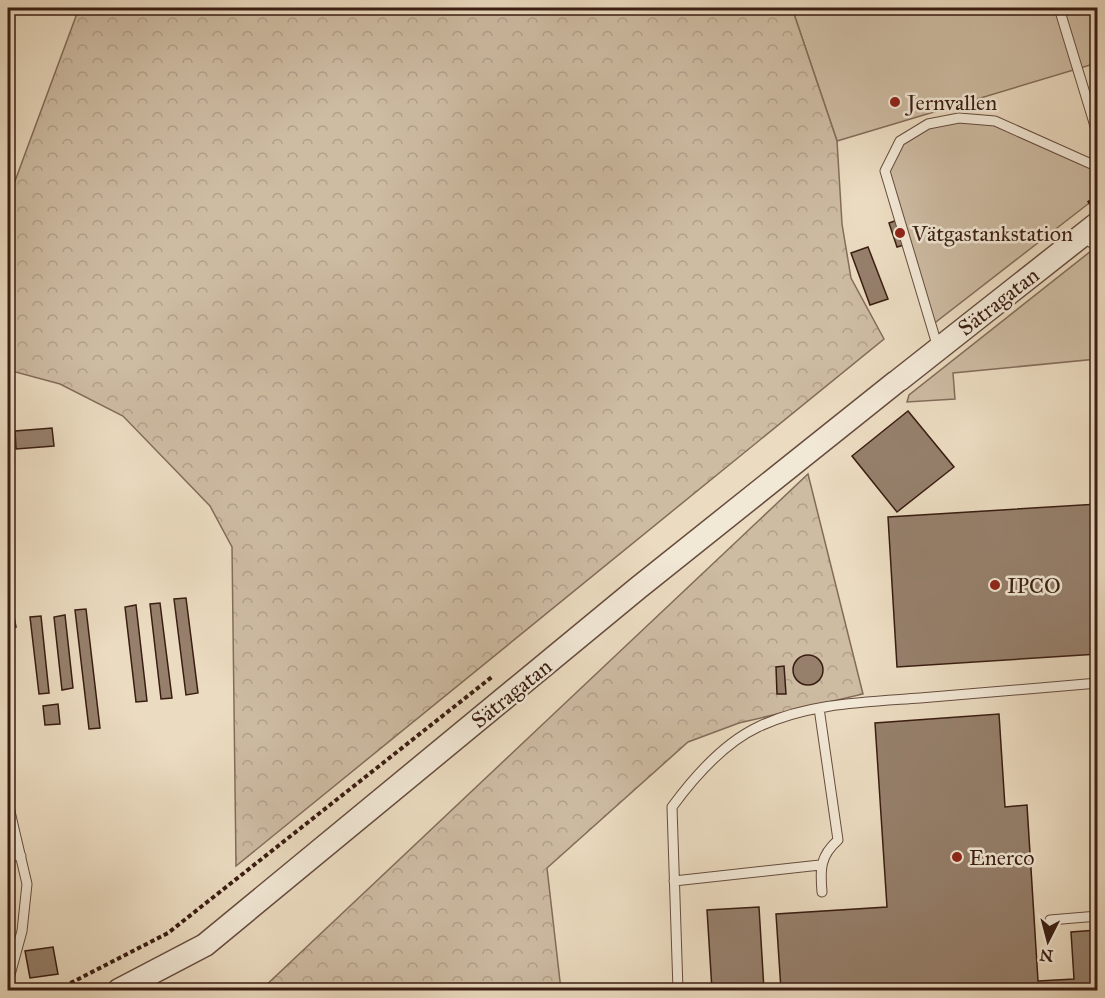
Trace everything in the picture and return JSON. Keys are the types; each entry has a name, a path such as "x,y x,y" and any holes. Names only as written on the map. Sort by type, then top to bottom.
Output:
{"street":[{"name":"Sätragatan","path":"119,990 205,945 629,596 938,348 1092,236"}],"lane":[{"path":"1059,8 1098,136"},
{"path":"938,348 885,171 900,141 928,124 959,118 995,121 1098,167"},
{"path":"678,990 672,807 686,787 729,747 757,727 789,715 842,704 1098,683"},
{"path":"819,708 838,840 826,853 820,865 822,892"},
{"path":"8,803 27,884 22,931 8,982"},
{"path":"8,855 21,856"},
{"path":"674,880 820,865"},
{"path":"1050,920 1098,916"}],"green space":[{"path":"79,8 792,8 837,141 842,224 851,278 884,339 236,866 232,547 210,506 123,416 60,384 8,370 8,200"},
{"name":"Jernvallen","path":"792,8 1097,8 1097,63 837,141"},
{"path":"995,121 1097,167 1097,197 932,325 885,171 900,141 928,124"},
{"path":"1096,247 1097,359 953,373 955,399 907,402 909,395"},
{"path":"808,474 863,694 739,723 688,742 547,868 561,990 261,990"}],"building":[{"name":"Vätgastankstation","path":"903,218 911,243 897,247 889,223"},
{"path":"868,247 888,299 870,305 851,253"},
{"path":"908,411 954,467 897,512 852,456"},
{"path":"52,428 54,446 16,449 15,431"},
{"name":"IPCO","path":"1098,504 1098,654 897,667 888,517"},
{"path":"186,598 198,693 186,695 174,599"},
{"path":"160,603 172,698 161,699 150,604"},
{"path":"136,605 147,701 136,702 125,607"},
{"path":"86,609 100,728 89,729 75,610"},
{"path":"13,611 16,627 8,628 8,612"},
{"path":"65,615 73,688 62,690 54,617"},
{"path":"41,616 49,693 39,694 30,617"},
{"path":"808,655 819,659 823,670 819,681 808,685 797,681 793,670 797,659"},
{"path":"784,666 786,694 777,694 776,667"},
{"path":"58,704 60,724 45,725 43,706"},
{"name":"Enerco","path":"999,714 1005,807 1027,805 1038,981 1074,979 1071,932 1097,930 1098,990 781,990 776,914 887,907 875,723"},
{"path":"759,907 764,990 712,990 707,910"},
{"path":"53,947 58,974 30,978 25,951"}],"place":[{"name":"Jernvallen","path":"895,102"},
{"name":"Vätgastankstation","path":"900,233"},
{"name":"IPCO","path":"995,585"},
{"name":"Enerco","path":"957,857"}]}
